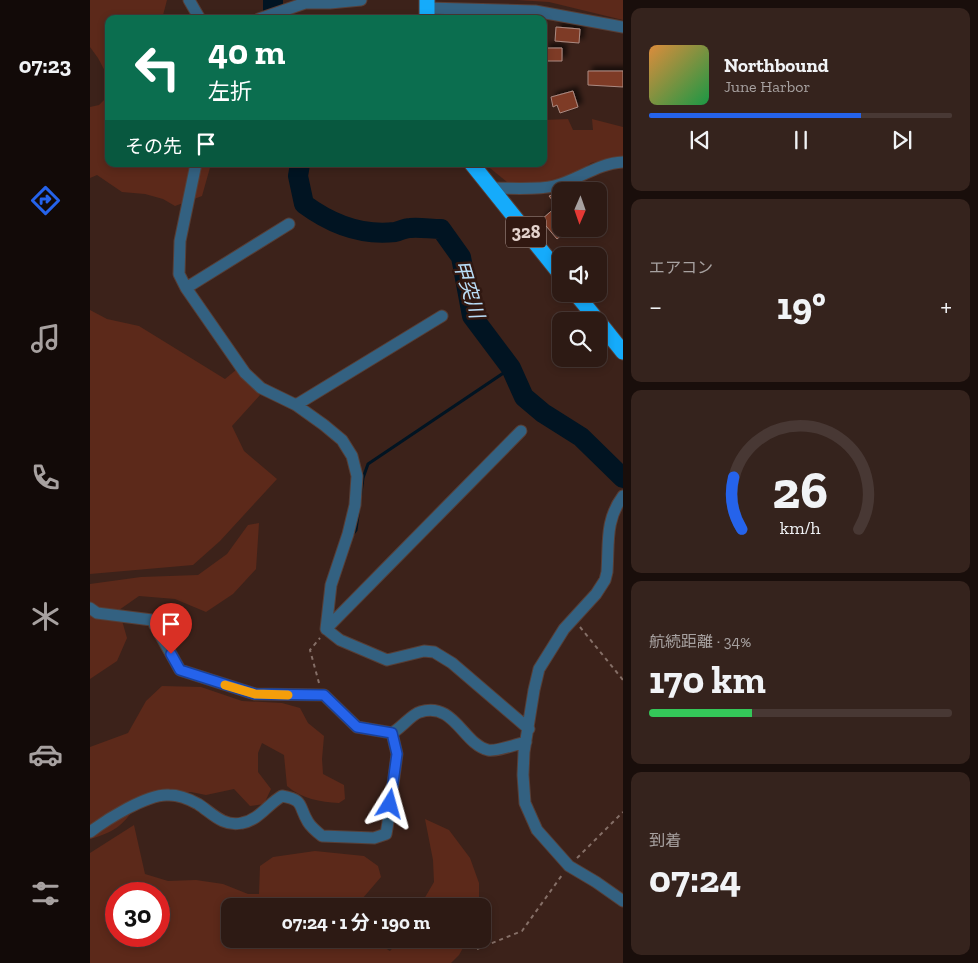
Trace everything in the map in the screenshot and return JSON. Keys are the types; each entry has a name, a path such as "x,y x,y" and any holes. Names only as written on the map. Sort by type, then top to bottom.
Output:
{"highway":[{"name":"328","path":"474,167 552,264"},
{"path":"582,302 590,312"},
{"path":"607,333 623,352"}],"street":[{"path":"188,0 197,15"},
{"path":"271,15 305,4 330,4 361,0"},
{"path":"427,9 535,11 623,27"},
{"path":"492,188 552,186 573,179 598,167 623,162"},
{"path":"195,167 180,241 180,274 186,288 245,373 261,388 296,405 342,440 352,456 357,476 355,505 348,534 331,585 326,629"},
{"path":"186,288 289,224"},
{"path":"296,405 442,316"},
{"path":"326,629 521,431"},
{"path":"623,496 611,516 605,580 596,594 564,628 539,670 526,742 523,775 525,803 537,830 570,866 623,901"},
{"path":"90,608 97,613 152,620 180,670 255,694 323,695 357,727 392,733 420,712 434,711 446,715 458,723 472,742 489,751 526,742"},
{"path":"326,629 340,640 387,660 424,651 434,652 452,663 529,728"},
{"path":"90,832 128,808 167,794 182,797 197,804 220,821 241,824 257,817 282,796 295,798 302,806 308,823 322,836 374,838 386,834 397,754 392,733"}],"path":[{"path":"573,619 623,680"},
{"path":"323,695 310,650 326,629"},
{"path":"477,949 522,931 570,866 623,812"}],"shaded area":[{"path":"90,0 167,0 163,15 105,15 105,71 90,47"},
{"path":"516,0 623,0 623,20 549,2"},
{"path":"105,99 105,167 210,167 202,196 175,206 163,199 145,194 122,192 97,175 90,178 90,107 99,105"},
{"path":"568,119 573,130 593,130 592,119 623,127 623,159 610,158 591,163 573,176 546,184 507,182 489,167 547,167 547,120"},
{"path":"90,310 107,319 139,326 225,379 236,370 260,395 232,426 244,451 277,479 220,541 193,565 90,574"},
{"path":"259,523 256,569 233,594 206,612 175,599 139,596 119,610 127,638 117,661 90,679 90,584 141,577 198,575 227,554 248,525"},
{"path":"162,686 201,687 242,701 282,703 300,708 308,723 324,736 323,774 344,785 345,799 339,803 325,802 305,797 287,786 284,755 262,743 258,753 258,772 271,789 264,804 250,806 234,789 206,795 191,792 172,794 139,802 119,826 90,839 90,747 128,733 146,701"},
{"path":"425,819 449,830 470,858 479,883 479,898 425,898 434,882 433,860"},
{"path":"134,825 145,874 168,881 196,880 223,884 248,894 259,894 260,866 273,857 315,851 364,856 378,866 381,877 363,898 221,898 221,948 385,948 390,951 393,948 463,948 451,963 90,963 90,853"}],"building":[{"path":"556,27 580,29 579,43 555,41"},
{"path":"547,48 562,48 562,61 547,61"},
{"path":"588,71 623,71 623,87 588,85"},
{"path":"573,91 578,107 560,113 557,105 553,107 551,97"},
{"path":"552,210 552,233 541,220"}],"waterway":[{"name":"甲突川","path":"273,0 274,15"},
{"name":"甲突川","path":"300,167 298,176 304,204 336,223 358,230 382,233 395,232 406,228 441,229 461,257 472,316 511,368 524,397 543,413 581,437 623,478"},
{"path":"352,535 356,530 363,478 368,464 511,368"}],"slow traffic":[{"path":"225,685 255,694 288,695"}],"route":[{"path":"171,654 180,670 255,694 324,695 357,727 392,733 397,754 390,804"}]}
